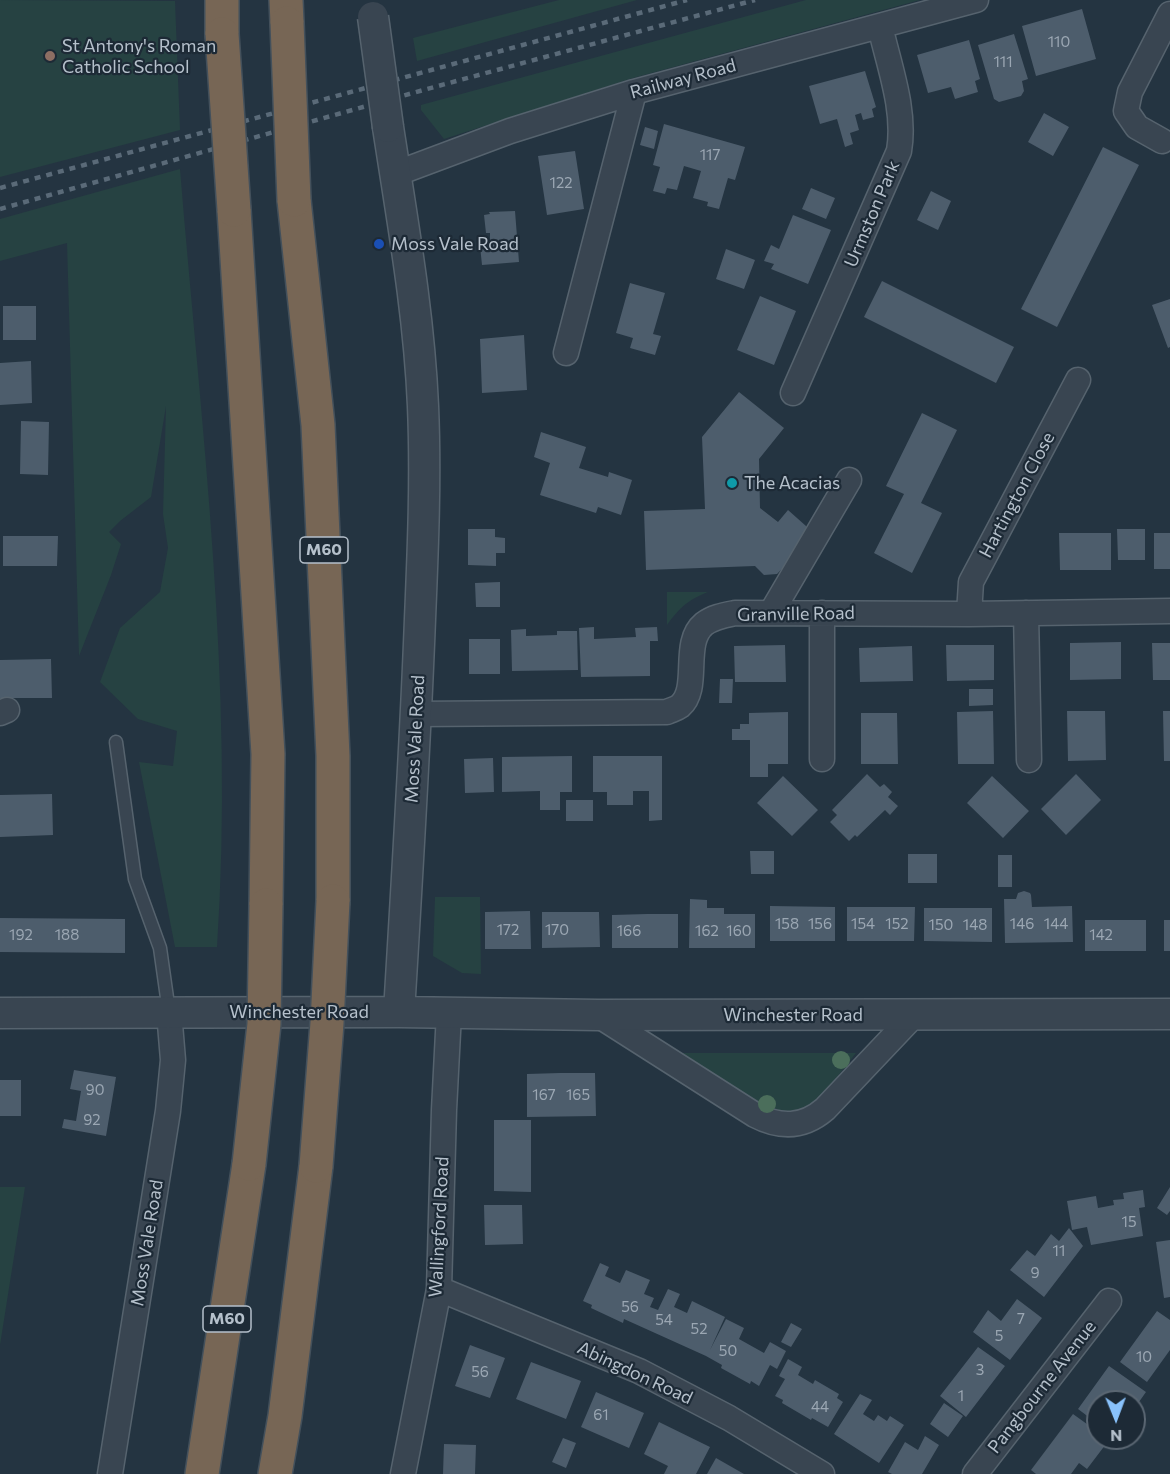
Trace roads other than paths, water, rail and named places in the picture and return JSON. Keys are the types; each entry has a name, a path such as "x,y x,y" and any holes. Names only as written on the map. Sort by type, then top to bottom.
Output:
{"highway":[{"name":"M60","path":"202,1474 249,1164 264,1024 266,905 268,754 222,34 222,0"},
{"name":"M60","path":"274,1474 285,1416 316,1166 333,902 333,756 318,425 294,200 286,11"}],"street":[{"name":"Railway Road","path":"395,174 510,131 634,92 976,0"},
{"name":"Moss Vale Road","path":"372,8 410,273 423,406 424,487 417,714 399,1012"},
{"path":"1162,141 1137,127 1126,111 1130,92 1170,14"},
{"name":"Urmston Park","path":"793,393 899,151 902,138 899,110 879,26"},
{"path":"566,352 634,92"},
{"name":"Hartington Close","path":"969,614 971,582 1078,380"},
{"path":"771,613 849,480"},
{"name":"Granville Road","path":"417,714 667,712 679,707 686,698 695,637 704,624 719,617 735,614 1170,611"},
{"path":"822,613 822,759"},
{"path":"1026,613 1029,760"},
{"name":"Moss Vale Road","path":"110,1474 168,1111 172,1060 170,1012"},
{"name":"Winchester Road","path":"0,1013 1170,1014"},
{"name":"Wallingford Road","path":"403,1474 439,1289 443,1122 449,1013"},
{"path":"598,1015 755,1115 780,1125 792,1125 816,1118 915,1014"},
{"name":"Abingdon Road","path":"439,1289 639,1371 729,1418 822,1474"},
{"name":"Pangbourne Avenue","path":"975,1474 1109,1301"}],"lane":[{"path":"116,742 135,879 160,948 170,1012"}],"railway":[{"path":"0,188 687,0"},
{"path":"0,209 755,0"}],"place":[{"name":"St Antony's Roman Catholic School","path":"50,56"},
{"name":"Moss Vale Road","path":"379,244"},
{"name":"The Acacias","path":"732,483"}]}
